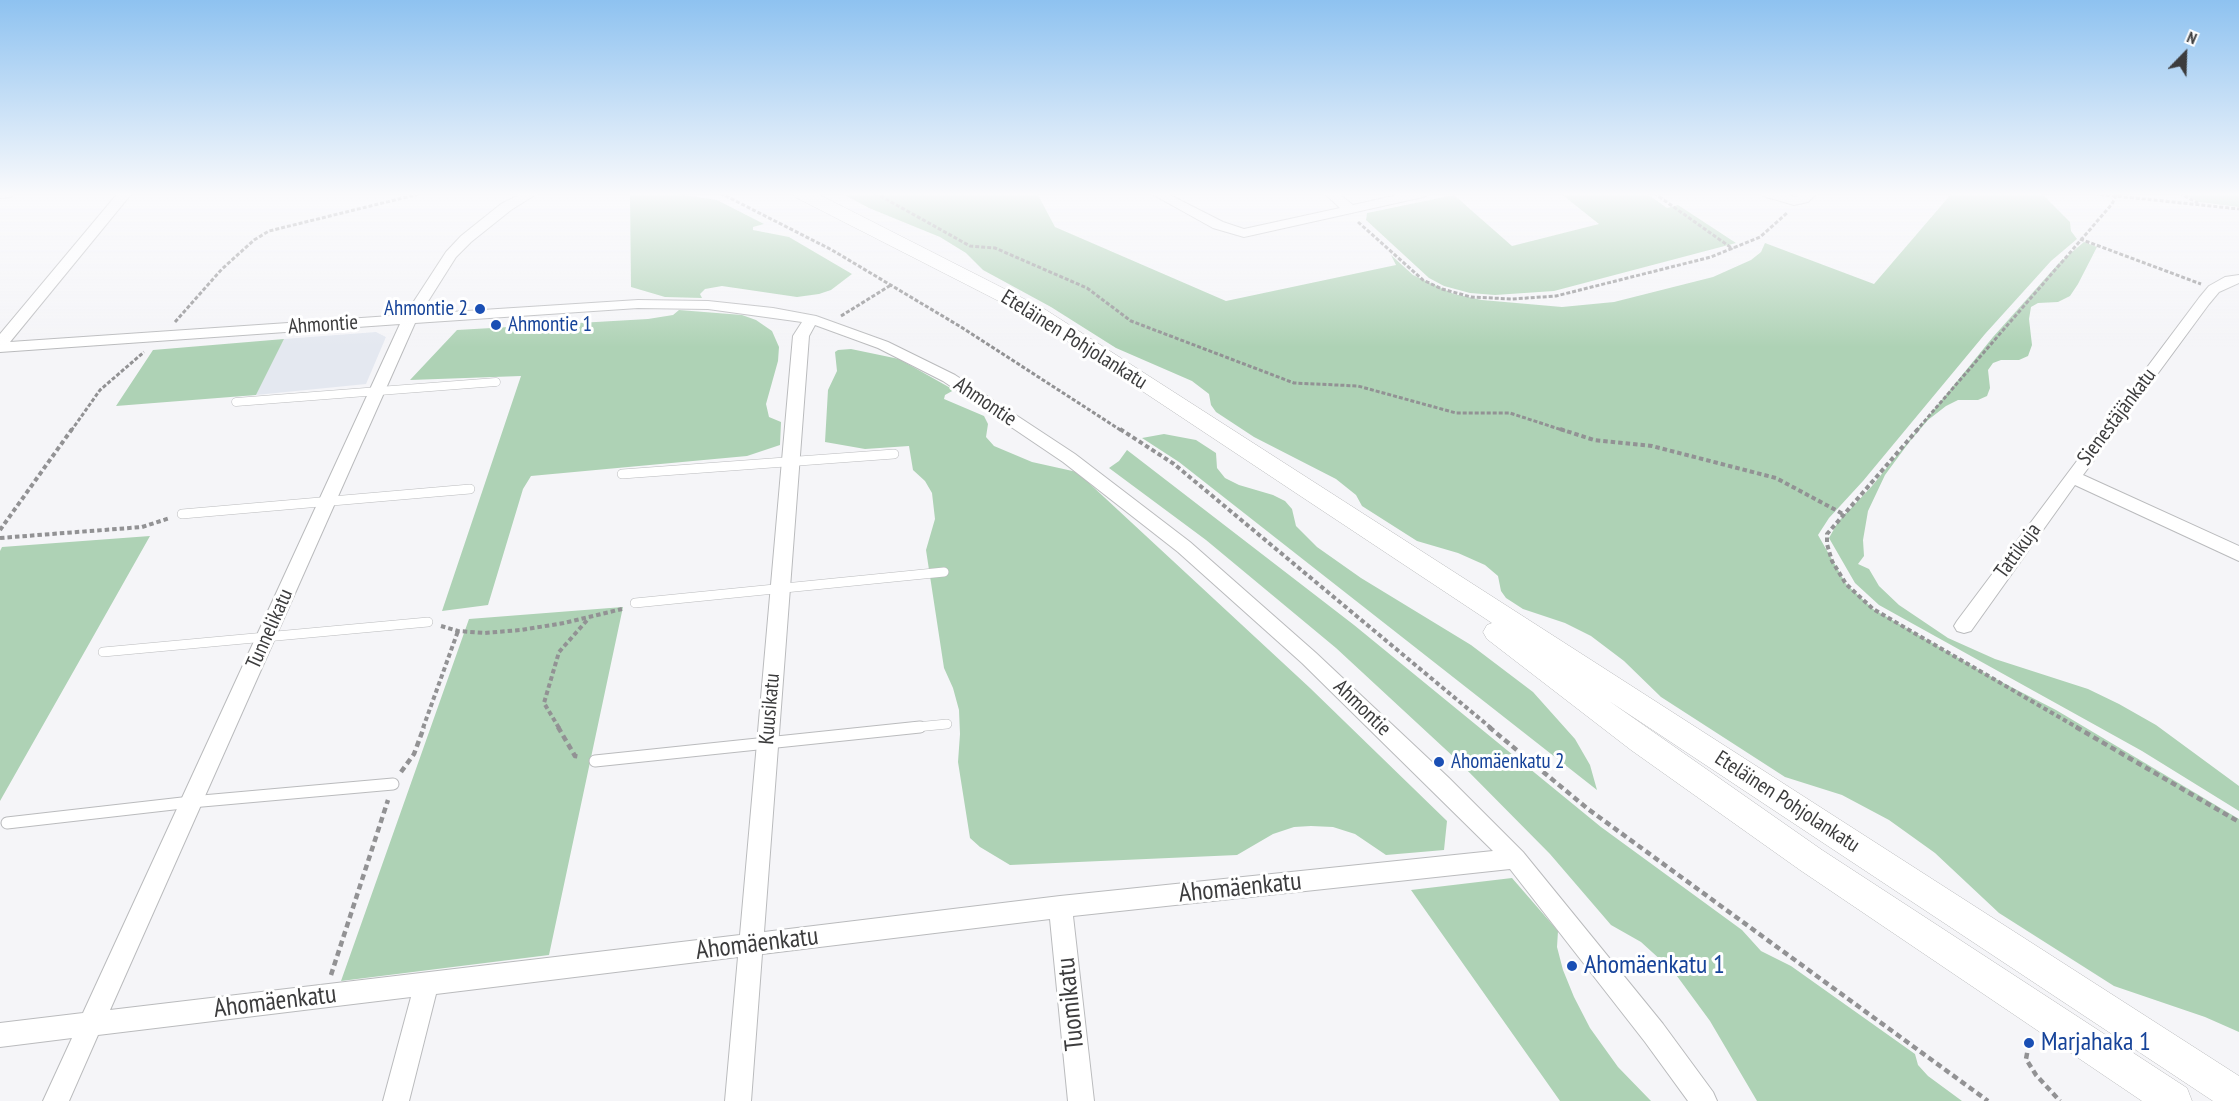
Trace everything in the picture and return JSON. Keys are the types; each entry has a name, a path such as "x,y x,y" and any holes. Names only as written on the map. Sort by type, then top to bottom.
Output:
{"main road":[{"name":"Eteläinen Pohjolankatu","path":"903,244 1039,314 2239,1097"},
{"name":"Eteläinen Pohjolankatu","path":"1335,508 1641,741 1821,867 2174,1101"}],"street":[{"path":"0,345 82,244"},
{"name":"Tunnelikatu","path":"56,1101 410,319 451,255 461,244"},
{"path":"2214,289 2230,280 2239,279"},
{"name":"Sienestäjänkatu","path":"2214,289 2072,477 2239,554"},
{"name":"Ahmontie","path":"0,345 587,306 674,304 738,307 820,322 883,345 949,378 1069,458 1166,533 1309,658 1441,784 1515,859 1654,1034 1704,1101"},
{"name":"Kuusikatu","path":"738,1101 801,333 820,322"},
{"name":"Tattikuja","path":"1964,626 2072,477"},
{"name":"Ahomäenkatu","path":"0,1035 1060,907 1515,859"},
{"name":"Tuomikatu","path":"1060,907 1081,1101"},
{"path":"396,1101 426,984"}],"lane":[{"path":"236,402 496,382"},
{"path":"622,474 894,454"},
{"path":"182,514 470,489"},
{"path":"635,603 944,572"},
{"path":"103,652 428,622"},
{"path":"595,761 947,724"},
{"path":"7,823 191,802 393,784"}],"path":[{"path":"821,244 961,327 1174,464 1588,809 1988,1101"},
{"path":"967,244 996,248 1086,288 1131,321 1294,382 1358,386 1456,413 1510,413 1594,440 1652,446 1776,478 1845,515"},
{"path":"1385,244 1423,280 1451,291 1493,299 1556,296 1743,244"},
{"path":"1726,244 1733,249"},
{"path":"2075,244 1827,534 1827,544 1832,561 1846,584 1873,609 2239,822"},
{"path":"2094,244 2214,289"},
{"path":"820,322 891,285"},
{"path":"0,538 142,528 182,514"},
{"path":"428,622 458,631 484,633 521,630 590,618 619,611 635,603"},
{"path":"590,618 559,652 544,703 575,756 595,761"},
{"path":"324,996 393,784 414,754 458,631"},
{"path":"2029,1043 2026,1059 2036,1075 2060,1101"}],"shaded area":[{"path":"376,332 386,337 366,384 256,395 284,339"}],"green space":[{"path":"631,244 802,244 852,274 831,290 797,297 722,286 705,289 700,294 702,298 665,297 631,287"},
{"path":"952,244 1095,244 1226,301 1396,265 1391,255 1413,275 1454,294 1482,300 1562,307 1614,302 1713,277 1751,260 1761,252 1764,244 1874,284 1908,244 2071,244 2051,261 1985,334 1863,481 1829,518 1818,535 1846,584 1873,609 1986,674 2056,710 2239,819 2239,1032 2205,1017 2114,986 1999,913 1935,853 1889,820 1842,795 1785,777 1661,697 1624,661 1591,636 1565,623 1523,609 1506,598 1501,591 1498,576 1485,565 1458,553 1417,541 1362,506 1356,495 1336,479 1254,437 1216,412 1211,405 1209,394 1192,381 1116,348 1051,307 983,270 966,253"},
{"path":"1392,244 1731,244 1554,291 1495,295 1470,293 1444,286 1429,278"},
{"path":"2081,244 2097,247 2070,296 2058,302 2038,303 2031,307 2029,319 2032,345 2028,356 2019,360 2001,360 1993,363 1988,370 1990,388 1987,396 1978,400 1958,400 1946,406 1928,420 1910,441 1885,475 1868,511 1863,540 1864,556 1858,564 1869,569 1879,586 1899,605 1948,638 1995,659 2088,689 2156,725 2239,786 2239,811 2142,751 1879,605 1855,583 1829,538 1838,522 1872,486 1993,337 2059,263"},
{"path":"679,310 742,315 756,320 772,331 779,347 778,361 766,404 769,417 781,422 780,445 747,456 531,476 523,489 488,605 442,611 521,376 410,380 457,330 648,319 673,315"},
{"path":"284,339 256,395 116,406 153,350"},
{"path":"851,349 899,359 954,390 945,395 944,399 984,416 988,424 986,437 994,446 1032,462 1077,472 1310,688 1447,821 1444,850 1386,855 1355,834 1333,827 1311,826 1294,827 1273,834 1237,855 1010,865 980,847 970,838 958,762 959,710 944,668 926,550 935,519 932,493 925,481 913,470 909,446 865,449 825,442 828,390 837,371 835,352"},
{"path":"1164,434 1196,440 1216,453 1217,468 1225,478 1285,501 1292,509 1296,526 1317,547 1361,578 1471,645 1533,692 1575,739 1590,765 1597,790 1179,462 1142,438"},
{"path":"1127,450 1354,625 1601,827 1742,930 1761,951 1791,966 1915,1054 1918,1065 1928,1076 1962,1101 1757,1101 1710,1021 1674,972 1641,942 1611,925 1550,854 1457,760 1336,648 1206,540 1109,468 1119,461"},
{"path":"150,536 0,801 0,551 2,547"},
{"path":"623,607 549,955 341,981 469,619"},
{"path":"1512,878 1558,931 1557,947 1563,970 1590,1028 1618,1067 1651,1101 1560,1101 1411,890"}],"place":[{"name":"Ahmontie 2","path":"480,309"},
{"name":"Ahmontie 1","path":"496,325"},
{"name":"Ahomäenkatu 2","path":"1439,762"},
{"name":"Ahomäenkatu 1","path":"1572,966"},
{"name":"Marjahaka 1","path":"2029,1043"}]}
